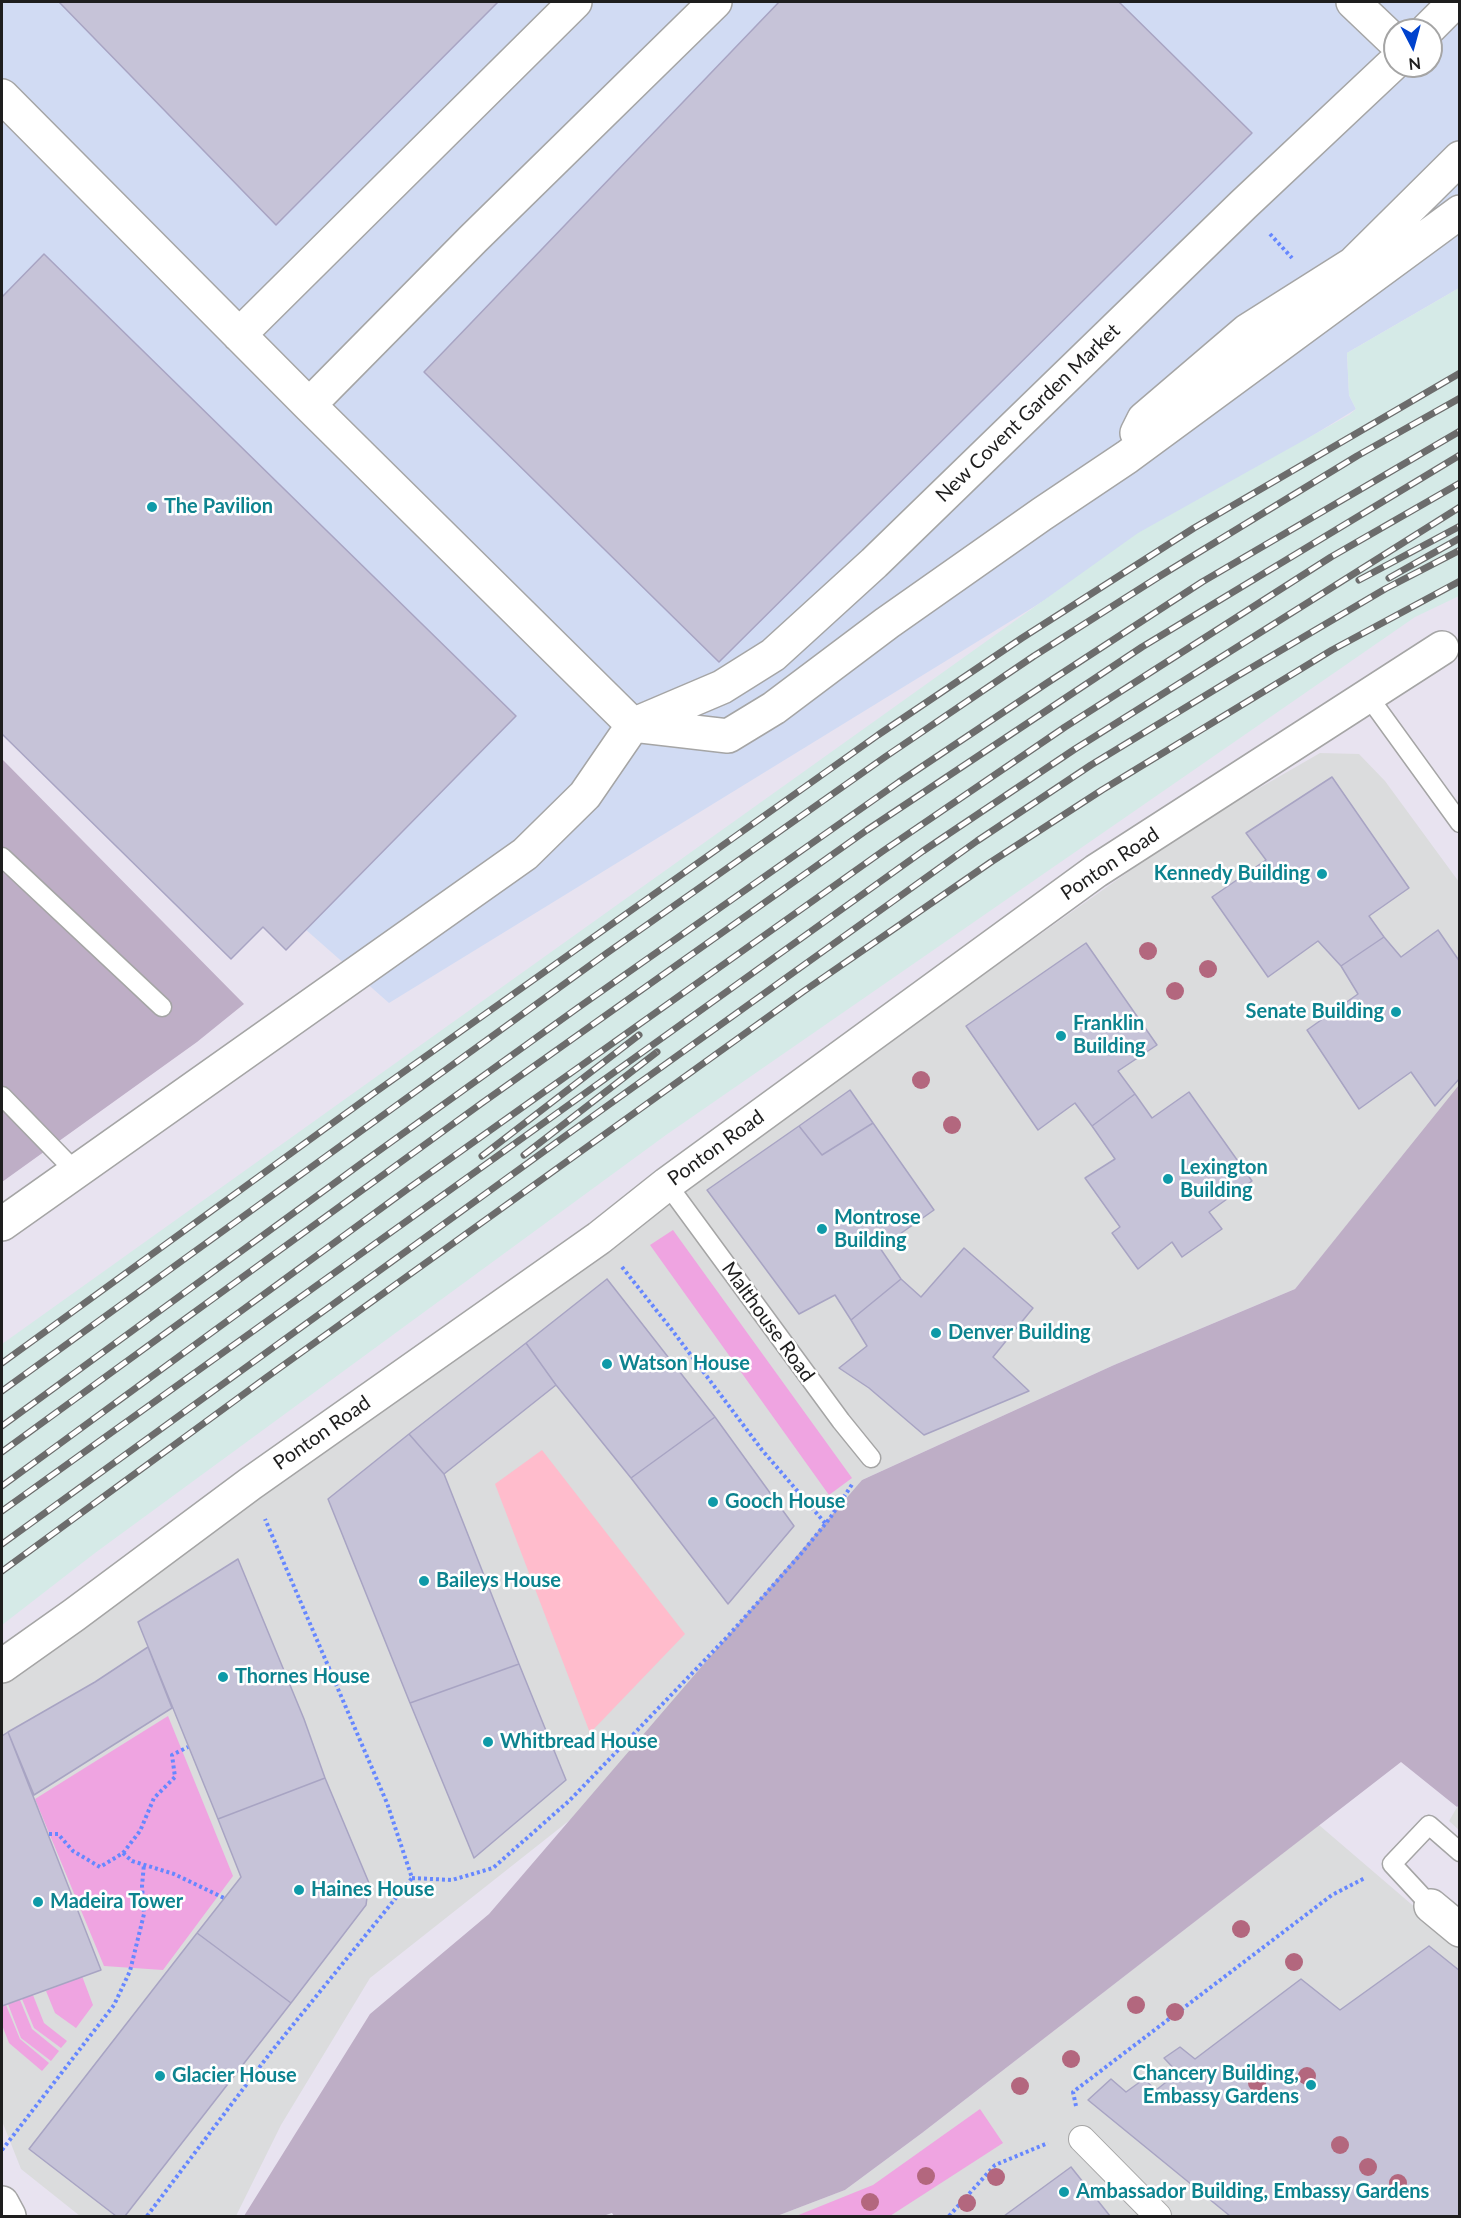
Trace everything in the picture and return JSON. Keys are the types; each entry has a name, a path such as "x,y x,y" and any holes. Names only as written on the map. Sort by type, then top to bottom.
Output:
{"street":[{"path":"240,335 575,2"},
{"path":"309,405 447,264 716,2"},
{"path":"1353,2 1383,31"},
{"path":"1439,18 1455,2"},
{"name":"New Covent Garden Market","path":"633,725 722,687 773,654 874,563 1243,205 1383,73"},
{"path":"2,96 309,405 633,725 728,736 774,708 887,623 1127,457 1460,212"},
{"path":"1127,457 1144,418 1247,331 1353,264 1460,158"},
{"name":"Ponton Road","path":"2,1666 250,1484 599,1238 667,1184 1096,871 1451,644"},
{"path":"2,1224 256,1042 525,854 585,795 633,725"},
{"path":"1431,1906 1460,1930"},
{"path":"1082,2139 1158,2217"},
{"path":"2,2204 9,2217"}],"lane":[{"path":"1368,696 1460,823"},
{"path":"2,857 162,1007"},
{"path":"2,1096 76,1172"},
{"name":"Malthouse Road","path":"667,1184 840,1421 871,1458"},
{"path":"1431,1906 1392,1864 1429,1825 1460,1852"}],"path":[{"path":"599,1238 762,1450 825,1523"},
{"path":"412,1878 452,1880 493,1868 570,1800 728,1636 825,1523 871,1458"},
{"path":"250,1484 387,1803 412,1878"},
{"path":"49,1834 58,1834 73,1851 100,1867 123,1853 140,1831 154,1798 175,1777 172,1755 188,1747"},
{"path":"123,1853 132,1861 174,1874 224,1898"},
{"path":"2,2150 114,2005 130,1971 144,1914 142,1886 144,1864"},
{"path":"949,2217 995,2165 1050,2143 1082,2139 1073,2092 1332,1895 1392,1864"},
{"path":"147,2217 272,2052 412,1878"}],"shaded area":[{"path":"2,2 1459,2 1459,288 1347,353 1349,395 1356,409 389,1003 2,662"},
{"path":"1459,288 1459,596 1415,617 666,1135 95,1553 2,1625 2,1344 1138,533 1349,415 1356,409 1349,395 1347,353"},
{"path":"1320,753 1359,754 1385,781 1459,882 1459,1088 1295,1289 1114,1365 862,1480 680,1733 370,1978 281,2125 236,2216 80,2216 21,2169 2,2121 2,1679 656,1207 1190,828"},
{"path":"2,759 244,1004 197,1042 2,1182"},
{"path":"1459,1085 1460,1804 1457,1807 1401,1762 922,2133 845,2190 777,2216 614,2216 612,2213 603,2216 244,2216 370,2014 489,1914 862,1480 1114,1365 1295,1289"},
{"path":"673,1230 852,1478 829,1495 650,1245"},
{"path":"542,1450 685,1634 590,1733 495,1484"},
{"path":"168,1716 233,1876 163,1970 104,1966 35,1799"},
{"path":"1459,1804 1459,1830 1449,1821"},
{"path":"1319,1825 1459,1945 1459,2216 777,2216 845,2190 922,2133"},
{"path":"82,1976 93,2005 76,2028 55,2013 46,1991"},
{"path":"33,1995 44,2023 67,2041 61,2048 34,2028 22,1999"},
{"path":"20,2000 32,2029 59,2051 51,2061 21,2038 8,2004"},
{"path":"6,2005 20,2039 49,2063 42,2071 9,2043 2,2025 2,2006"},
{"path":"980,2109 1003,2143 890,2216 796,2216 873,2185"}],"building":[{"path":"59,2 498,2 276,225"},
{"path":"779,2 1119,2 1252,133 719,662 424,372"},
{"name":"The Pavilion","path":"44,254 516,716 286,950 263,927 231,959 2,734 2,297"},
{"name":"Kennedy Building","path":"1332,777 1409,888 1369,916 1384,937 1341,966 1318,941 1268,977 1212,897 1266,860 1246,833"},
{"name":"Senate Building","path":"1438,930 1460,962 1460,1078 1435,1106 1411,1072 1359,1109 1307,1030 1358,994 1341,966 1384,937 1401,957"},
{"name":"Franklin Building","path":"1086,943 1157,1045 1118,1071 1135,1094 1092,1126 1075,1103 1038,1130 966,1026"},
{"path":"850,1090 873,1123 822,1155 799,1126"},
{"name":"Lexington Building","path":"1189,1092 1252,1181 1209,1212 1222,1229 1182,1257 1172,1242 1138,1269 1112,1233 1120,1227 1085,1178 1115,1159 1092,1126 1135,1094 1152,1118"},
{"name":"Montrose Building","path":"873,1123 934,1210 880,1248 901,1279 851,1320 835,1295 799,1314 707,1190 799,1126 822,1155"},
{"name":"Denver Building","path":"964,1248 1033,1308 993,1357 1029,1391 924,1435 869,1388 839,1368 867,1346 851,1320 901,1279 921,1297"},
{"name":"Watson House","path":"607,1279 715,1417 631,1478 556,1385 526,1343"},
{"path":"526,1343 556,1385 444,1474 409,1434"},
{"name":"Gooch House","path":"715,1417 794,1526 728,1604 631,1478"},
{"name":"Baileys House","path":"409,1434 444,1474 519,1664 410,1703 328,1499"},
{"name":"Thornes House","path":"238,1559 304,1719 325,1778 218,1819 138,1622"},
{"path":"148,1647 172,1708 34,1795 8,1732 95,1682"},
{"name":"Whitbread House","path":"519,1664 566,1780 474,1858 410,1703"},
{"name":"Madeira Tower","path":"8,1732 101,1970 2,2006 2,1736"},
{"name":"Haines House","path":"325,1778 369,1883 366,1905 291,2003 197,1933 241,1877 218,1819"},
{"name":"Glacier House","path":"197,1933 291,2003 125,2216 116,2216 29,2149"},
{"name":"Chancery Building, Embassy Gardens","path":"1429,1946 1460,1971 1460,2216 1230,2216 1088,2100 1111,2079 1126,2092 1144,2079 1156,2090 1178,2073 1164,2058 1180,2047 1195,2059 1301,1979 1340,2010"},
{"name":"Ambassador Building, Embassy Gardens","path":"1071,2167 1110,2216 1004,2216"}],"railway":[{"path":"2,1363 374,1093 878,735 1022,638 1194,528 1460,373"},
{"path":"2,1391 607,953 885,757 1034,656 1160,576 1357,456 1460,398"},
{"path":"2,1426 579,1007 899,782 1202,582 1460,431"},
{"path":"2,1452 482,1103 867,830 1142,647 1460,455"},
{"path":"2,1486 409,1188 883,851 1065,727 1331,557 1460,483"},
{"path":"2,1511 923,851 1075,749 1460,507"},
{"path":"1359,580 1460,526"},
{"path":"1389,578 1460,538"},
{"path":"2,1544 977,841 1091,765 1234,678 1385,589 1460,550"},
{"path":"2,1571 267,1377 804,991 991,862 1102,790 1332,650 1460,581"},
{"path":"482,1156 639,1035"},
{"path":"524,1155 657,1052"}],"place":[{"name":"The Pavilion","path":"152,507"},
{"name":"Kennedy Building","path":"1322,874"},
{"name":"Senate Building","path":"1396,1012"},
{"name":"Franklin Building","path":"1061,1036"},
{"name":"Lexington Building","path":"1168,1179"},
{"name":"Montrose Building","path":"822,1229"},
{"name":"Denver Building","path":"936,1333"},
{"name":"Watson House","path":"607,1364"},
{"name":"Gooch House","path":"713,1502"},
{"name":"Baileys House","path":"424,1581"},
{"name":"Thornes House","path":"223,1677"},
{"name":"Whitbread House","path":"488,1742"},
{"name":"Haines House","path":"299,1890"},
{"name":"Madeira Tower","path":"38,1902"},
{"name":"Glacier House","path":"160,2076"},
{"name":"Chancery Building, Embassy Gardens","path":"1311,2085"},
{"name":"Ambassador Building, Embassy Gardens","path":"1064,2192"}]}
